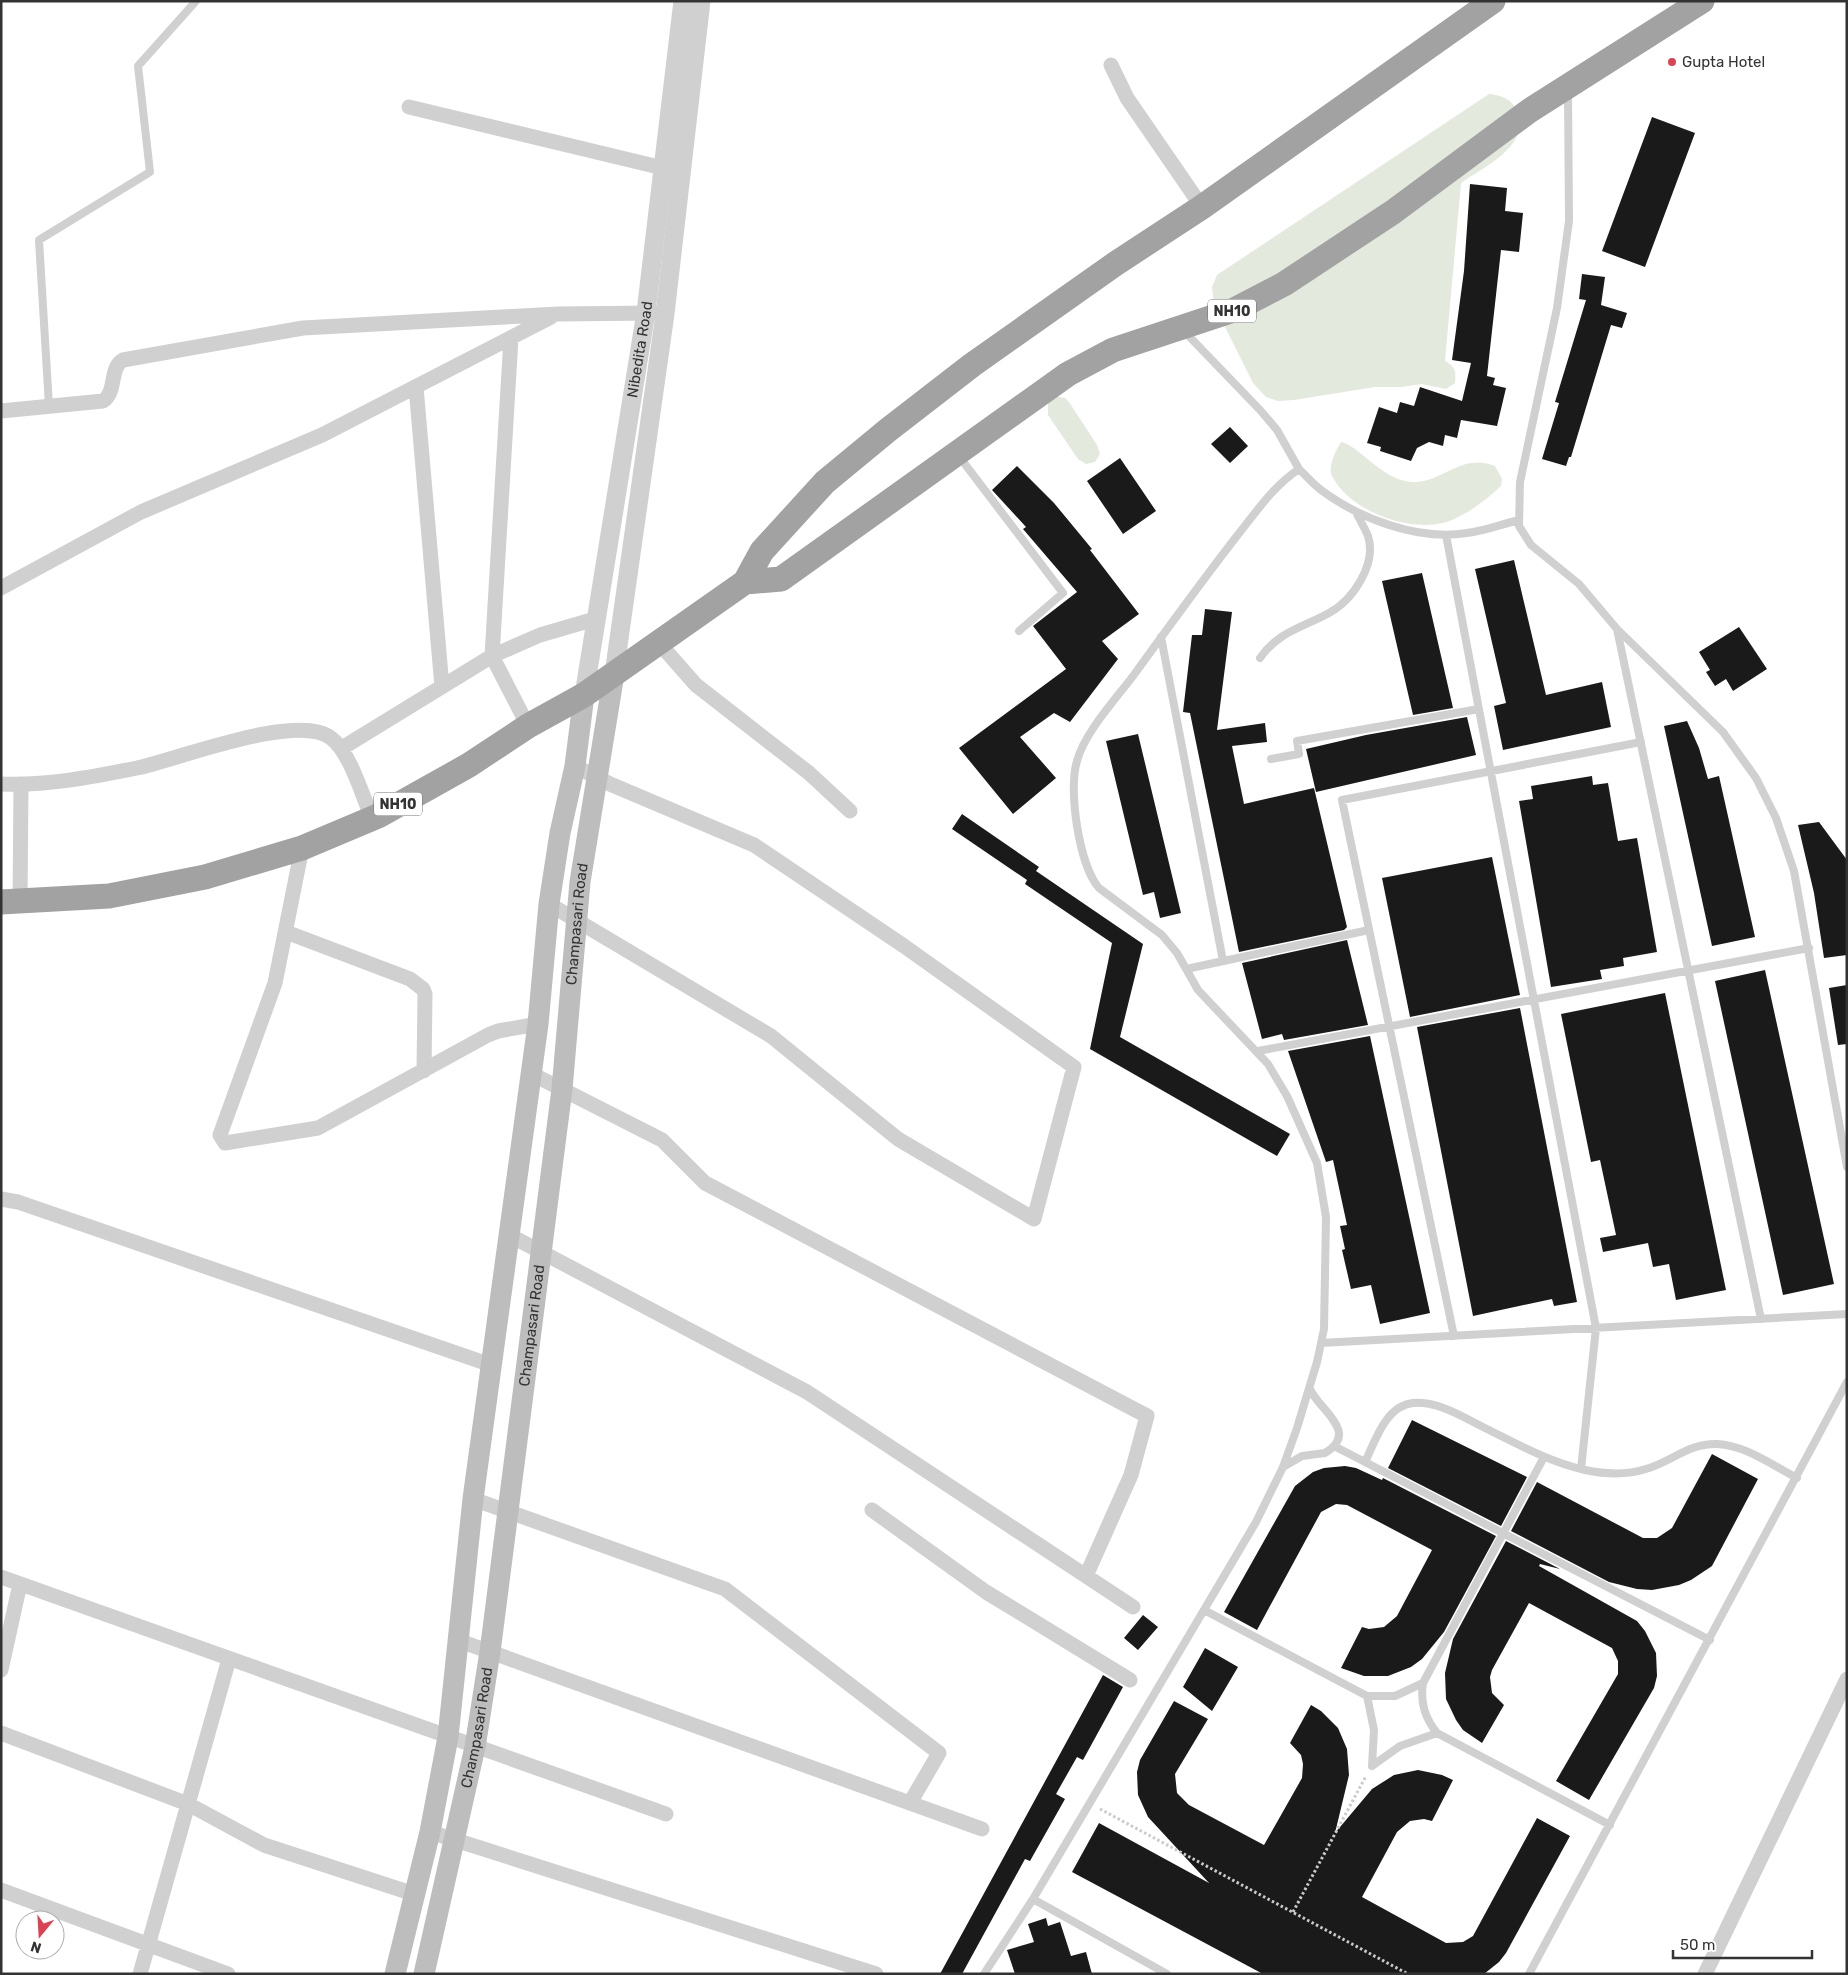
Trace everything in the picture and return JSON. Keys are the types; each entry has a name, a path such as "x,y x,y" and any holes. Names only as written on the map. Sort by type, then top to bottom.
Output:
{"highway":[{"name":"NH10","path":"10,903 109,896 205,877 302,848 372,818 468,765 528,726 584,695 745,582 762,551 819,489 888,430 1030,324 1202,207 1493,1"},
{"name":"NH10","path":"745,582 781,579 1068,374 1113,350 1182,329 1234,310 1284,284 1393,212 1529,111 1568,88 1702,1"}],"main road":[{"name":"Champasari Road","path":"425,1973 475,1747 490,1652 562,1089 576,920 586,834 598,778 614,674"},
{"name":"Champasari Road","path":"396,1968 430,1832 448,1737 473,1499 538,1024 549,904 560,833 575,766 584,695"}],"street":[{"name":"Nibedita Road","path":"584,695 646,312 683,1"},
{"name":"Nibedita Road","path":"614,674 665,314 701,1"},
{"path":"1111,65 1127,98 1202,207"},
{"path":"409,107 663,168"},
{"path":"1,411 105,400 109,395 118,363 123,360 303,328 558,314 646,312 665,314"},
{"path":"1,588 141,512 322,435 558,314"},
{"path":"511,338 492,656 528,726"},
{"path":"416,387 442,687"},
{"path":"342,748 492,656 540,634 595,619"},
{"path":"659,643 696,685 809,773 850,811"},
{"path":"1,784 68,780 137,768 274,731 294,729 319,732 330,737 342,748 372,818"},
{"path":"549,904 771,1036 898,1139 1034,1219 1074,1067 904,946 754,845 598,778 575,766"},
{"path":"10,903 21,784"},
{"path":"302,848 272,994 220,1135 225,1143 318,1128 493,1033 538,1024"},
{"path":"286,932 410,979 423,989 425,994 424,1071"},
{"path":"530,1072 662,1140 704,1183 1147,1416 1131,1475 1086,1576"},
{"path":"1,1200 18,1202 491,1365"},
{"path":"509,1235 807,1392 1133,1607"},
{"path":"473,1499 726,1589 939,1753 910,1803"},
{"path":"872,1510 986,1592 1130,1680"},
{"path":"1,1577 666,1814"},
{"path":"1,1670 20,1584"},
{"path":"457,1640 982,1829"},
{"path":"140,1974 230,1659"},
{"path":"1705,1974 1847,1679"},
{"path":"1,1732 188,1804 264,1845 414,1894"},
{"path":"430,1832 876,1974"},
{"path":"1,1890 228,1974"},
{"path":"396,1968 425,1973"}],"lane":[{"path":"49,406 40,240 150,172 138,66 196,1"},
{"path":"1568,88 1568,230 1557,308 1520,482 1519,526 1531,545 1579,584 1617,629 1722,732 1756,778 1776,818 1794,871 1847,1166"},
{"path":"1182,329 1277,430 1299,469 1319,489 1356,512 1411,530 1446,535 1468,533 1519,520"},
{"path":"957,452 1063,593 1019,630"},
{"path":"984,1974 1033,1900 1256,1522 1282,1467 1310,1389 1321,1343 1326,1301 1326,1217 1323,1190 1309,1140 1287,1096 1268,1064 1198,990 1162,935 1099,888 1090,879 1073,793 1077,761 1081,749 1215,563 1280,482 1299,469"},
{"path":"1260,658 1270,644 1281,635 1331,612 1349,598 1358,584 1368,560 1370,548 1368,536 1356,512"},
{"path":"1446,535 1596,1328 1581,1468"},
{"path":"1617,629 1761,1319"},
{"path":"1162,637 1223,961"},
{"path":"1271,759 1299,754 1296,741 1479,709"},
{"path":"1454,1336 1342,800 1641,742"},
{"path":"1186,969 1369,930"},
{"path":"1258,1052 1809,948"},
{"path":"1321,1343 1847,1314"},
{"path":"1529,1974 1847,1382"},
{"path":"1282,1467 1302,1456 1325,1453 1334,1446 1338,1432 1337,1426 1332,1416 1313,1397 1310,1389"},
{"path":"1365,1462 1388,1416 1399,1407 1411,1404 1436,1406 1450,1411 1544,1457 1581,1468 1608,1473 1646,1469 1684,1450 1718,1444 1747,1452 1797,1478"},
{"path":"1334,1446 1710,1640"},
{"path":"1544,1457 1423,1683 1423,1708 1426,1717 1437,1734 1610,1825"},
{"path":"1204,1610 1367,1696 1396,1696 1423,1683"},
{"path":"1367,1696 1374,1730 1372,1766"},
{"path":"1372,1766 1400,1746 1437,1734"},
{"path":"1033,1900 1167,1974"}],"path":[{"path":"1293,1912 1372,1766"},
{"path":"1090,1803 1408,1974"}],"shaded area":[{"path":"1489,94 1498,95 1512,103 1517,111 1520,123 1518,135 1512,145 1493,162 1461,183 1445,361 1454,370 1455,383 1446,389 1422,384 1401,387 1375,387 1294,400 1278,401 1266,397 1253,383 1214,305 1212,287 1217,275"},
{"path":"1055,396 1065,398 1069,402 1097,445 1100,454 1095,462 1086,464 1078,459 1048,415 1048,402"},
{"path":"1341,442 1354,448 1387,473 1405,481 1429,480 1460,466 1482,463 1495,466 1502,479 1501,486 1474,508 1451,521 1429,525 1400,522 1371,511 1346,494 1337,484 1331,474 1331,466"}],"building":[{"path":"1652,117 1695,133 1645,267 1602,251"},
{"path":"1470,184 1507,188 1505,211 1523,213 1519,252 1501,250 1487,376 1495,378 1493,385 1506,388 1497,426 1461,420 1457,438 1445,435 1443,446 1429,442 1417,448 1411,461 1380,451 1381,447 1367,443 1379,407 1397,413 1400,402 1414,406 1420,387 1462,401 1471,363 1452,360 1464,271"},
{"path":"1582,274 1605,277 1601,305 1627,313 1622,328 1611,325 1571,457 1569,457 1566,466 1542,459 1559,403 1555,402 1586,300 1579,299"},
{"path":"1230,427 1248,446 1230,463 1211,444"},
{"path":"1120,458 1156,511 1123,534 1087,481"},
{"path":"1017,466 1054,503 1092,549 1090,550 1139,614 1102,641 1118,659 1070,722 1054,713 1020,737 1056,778 1013,814 959,748 1066,669 1033,626 1077,592 1023,529 1026,527 992,490"},
{"path":"1514,560 1546,695 1602,682 1611,727 1503,750 1494,706 1506,703 1475,569"},
{"path":"1422,573 1453,708 1413,715 1382,581"},
{"path":"1205,609 1232,612 1217,730 1265,723 1267,742 1232,746 1244,804 1314,788 1347,927 1344,930 1239,952 1190,713 1183,712 1192,635 1202,635"},
{"path":"1739,627 1767,669 1733,691 1726,679 1715,686 1706,672 1710,670 1699,652"},
{"path":"1467,717 1476,755 1316,792 1306,749 1366,735"},
{"path":"1687,721 1699,748 1708,779 1719,776 1755,937 1712,946 1664,726"},
{"path":"1138,734 1181,913 1160,918 1154,892 1143,895 1106,741"},
{"path":"1592,776 1593,785 1608,783 1618,841 1637,838 1657,952 1623,958 1624,966 1600,970 1602,979 1551,987 1519,801 1533,799 1531,786"},
{"path":"962,814 1039,867 1036,871 1143,944 1120,1037 1290,1134 1277,1156 1090,1049 1112,943 1025,884 1027,880 952,829"},
{"path":"1819,822 1847,860 1847,955 1824,958 1814,893 1798,825"},
{"path":"1492,857 1520,995 1410,1017 1382,878"},
{"path":"1347,940 1368,1025 1284,1040 1282,1034 1262,1039 1242,963"},
{"path":"1765,970 1834,1284 1783,1295 1715,981"},
{"path":"1847,985 1847,1044 1838,1045 1829,988"},
{"path":"1665,993 1726,1290 1676,1300 1669,1264 1653,1267 1648,1243 1603,1252 1600,1238 1616,1235 1600,1160 1591,1162 1561,1014"},
{"path":"1520,1008 1577,1302 1554,1306 1552,1299 1473,1316 1417,1027"},
{"path":"1370,1036 1430,1313 1380,1324 1371,1285 1351,1289 1342,1250 1345,1249 1340,1226 1347,1225 1333,1160 1326,1162 1288,1051"},
{"path":"1412,1420 1527,1477 1501,1526 1388,1468"},
{"path":"1712,1454 1758,1479 1712,1566 1691,1580 1679,1585 1652,1590 1637,1589 1609,1582 1511,1531 1537,1482 1643,1538 1657,1538 1672,1528"},
{"path":"1345,1466 1356,1468 1382,1480 1383,1478 1496,1536 1444,1632 1422,1659 1411,1667 1388,1676 1364,1676 1341,1668 1362,1627 1369,1629 1384,1627 1397,1616 1432,1550 1347,1505 1336,1504 1321,1512 1257,1630 1224,1612 1295,1486 1313,1472 1324,1468"},
{"path":"1506,1541 1560,1569 1540,1564 1539,1566 1637,1621 1645,1631 1656,1653 1657,1676 1654,1688 1589,1800 1556,1781 1618,1674 1618,1661 1612,1648 1529,1603 1492,1670 1490,1677 1492,1693 1504,1705 1482,1743 1463,1730 1446,1699 1445,1673 1453,1639"},
{"path":"1143,1615 1158,1627 1138,1650 1124,1638"},
{"path":"1205,1648 1238,1667 1212,1711 1183,1687"},
{"path":"1103,1675 1123,1687 1083,1760 1077,1757 1056,1794 1065,1799 1030,1861 1025,1859 962,1974 940,1974"},
{"path":"1174,1701 1208,1719 1175,1774 1177,1793 1189,1805 1264,1845 1302,1778 1303,1764 1301,1755 1290,1743 1311,1705 1321,1711 1338,1728 1347,1749 1349,1775 1335,1833 1372,1789 1394,1775 1418,1770 1442,1775 1453,1780 1432,1821 1424,1819 1410,1821 1397,1832 1362,1897 1446,1943 1463,1942 1473,1936 1537,1818 1570,1836 1506,1953 1499,1962 1484,1974 1263,1974 1072,1872 1099,1823 1209,1883 1148,1817 1138,1795 1137,1772 1140,1760"},
{"path":"1046,1918 1048,1926 1060,1922 1071,1956 1086,1952 1092,1974 1015,1974 1007,1950 1034,1942 1028,1924"}],"place":[{"name":"Gupta Hotel","path":"1672,62"}]}
